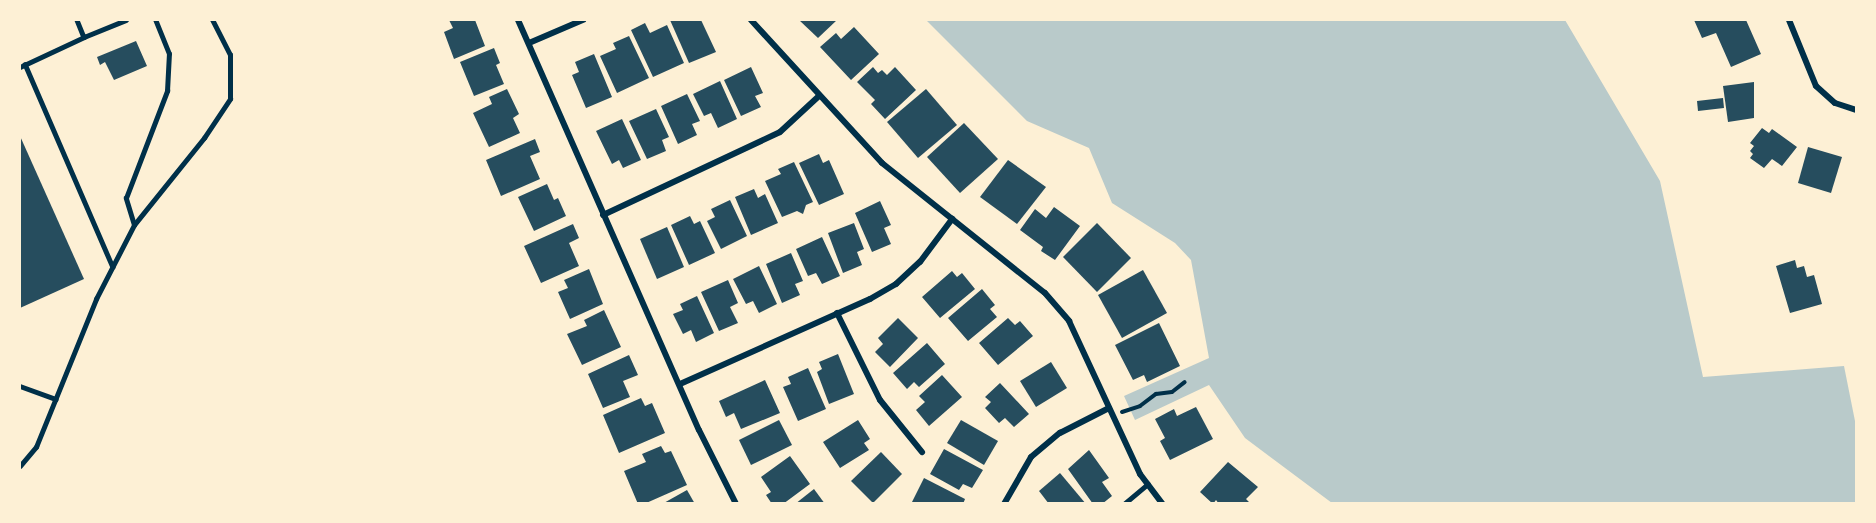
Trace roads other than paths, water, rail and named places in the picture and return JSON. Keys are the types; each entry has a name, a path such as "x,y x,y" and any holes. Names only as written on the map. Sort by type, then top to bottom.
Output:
{"street":[{"path":"518,20 603,215 736,504"},
{"path":"529,43 583,20"},
{"path":"751,20 882,163 1045,293 1069,321 1140,474 1163,504"},
{"path":"1789,20 1816,86 1835,103 1857,110"},
{"path":"603,215 780,132 819,96"},
{"path":"680,384 896,284 920,262 952,219"},
{"path":"837,313 872,387 899,427 922,452"},
{"path":"1004,504 1031,458 1060,433 1109,408"}],"lane":[{"path":"77,20 84,37"},
{"path":"113,267 22,66 126,20"},
{"path":"134,225 126,198 167,91 169,54 155,20"},
{"path":"20,466 36,447 96,299 134,225 204,138 230,99 230,55 212,20"},
{"path":"20,386 56,399"},
{"path":"1124,504 1148,484"}]}
